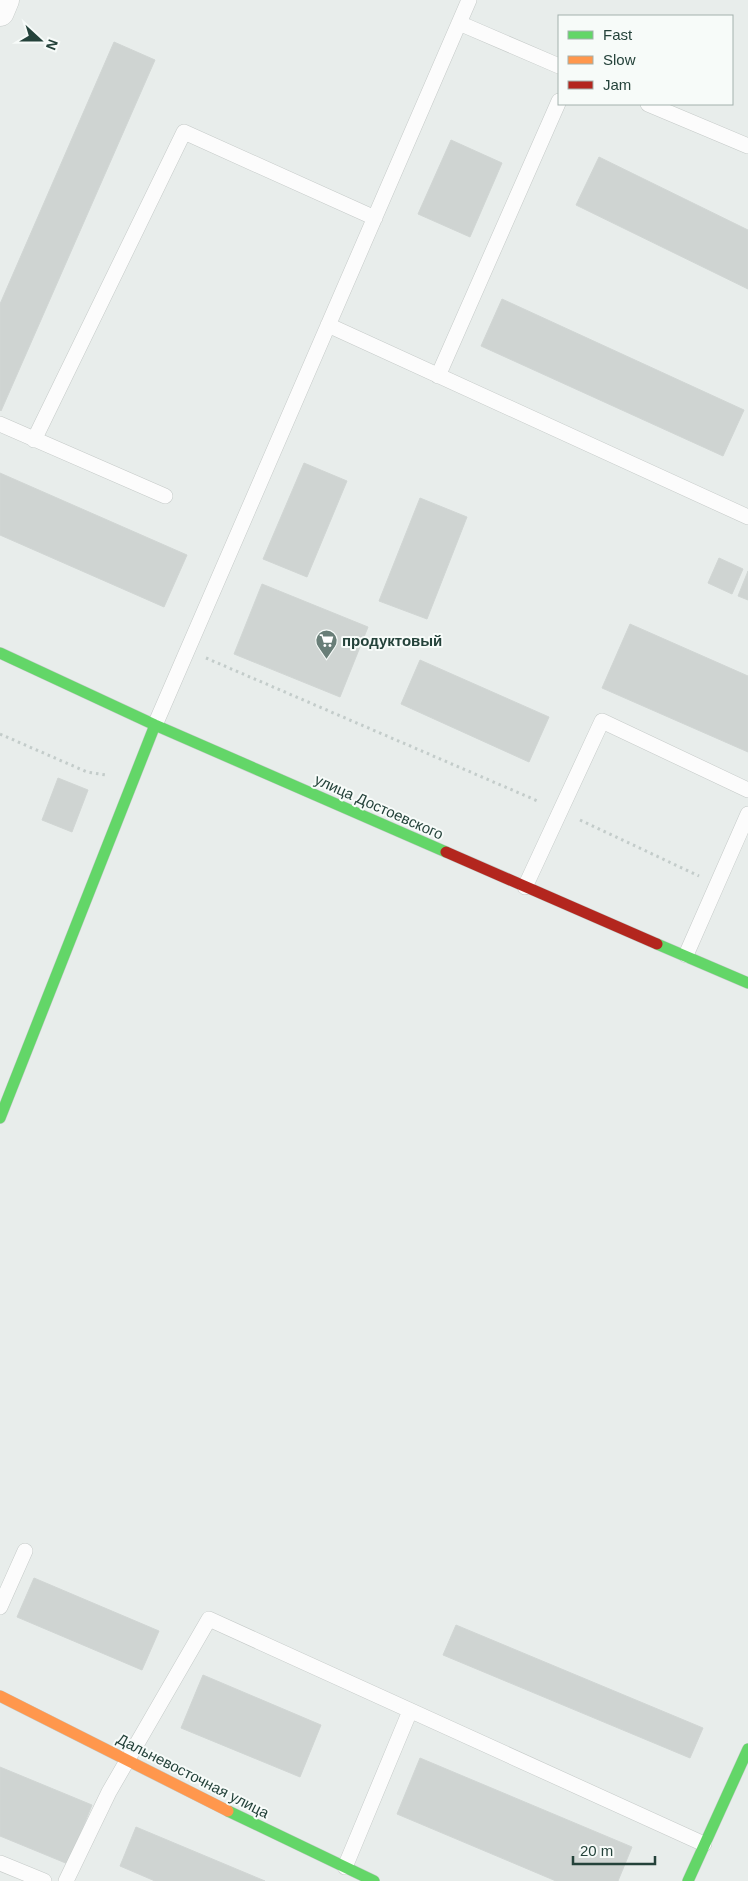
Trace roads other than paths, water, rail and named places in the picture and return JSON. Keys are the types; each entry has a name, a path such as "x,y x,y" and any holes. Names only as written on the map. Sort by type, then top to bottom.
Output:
{"street":[{"path":"0,12 6,0"},
{"name":"улица Достоевского","path":"0,653 155,725 748,983"},
{"path":"0,1118 155,725"},
{"name":"Дальневосточная улица","path":"0,1696 184,1790 374,1881"},
{"path":"688,1881 748,1750"}],"lane":[{"path":"155,725 469,0"},
{"path":"459,23 558,66"},
{"path":"438,376 558,103"},
{"path":"650,105 748,146"},
{"path":"34,440 184,132 375,218"},
{"path":"328,325 748,517"},
{"path":"0,424 165,496"},
{"path":"525,887 602,721 748,790"},
{"path":"686,955 748,814"},
{"path":"0,1607 25,1551"},
{"path":"66,1881 109,1792 209,1619 704,1844"},
{"path":"344,1867 410,1711"},
{"path":"0,1862 44,1881"}],"place":[{"name":"продуктовый","path":"326,660"}]}
